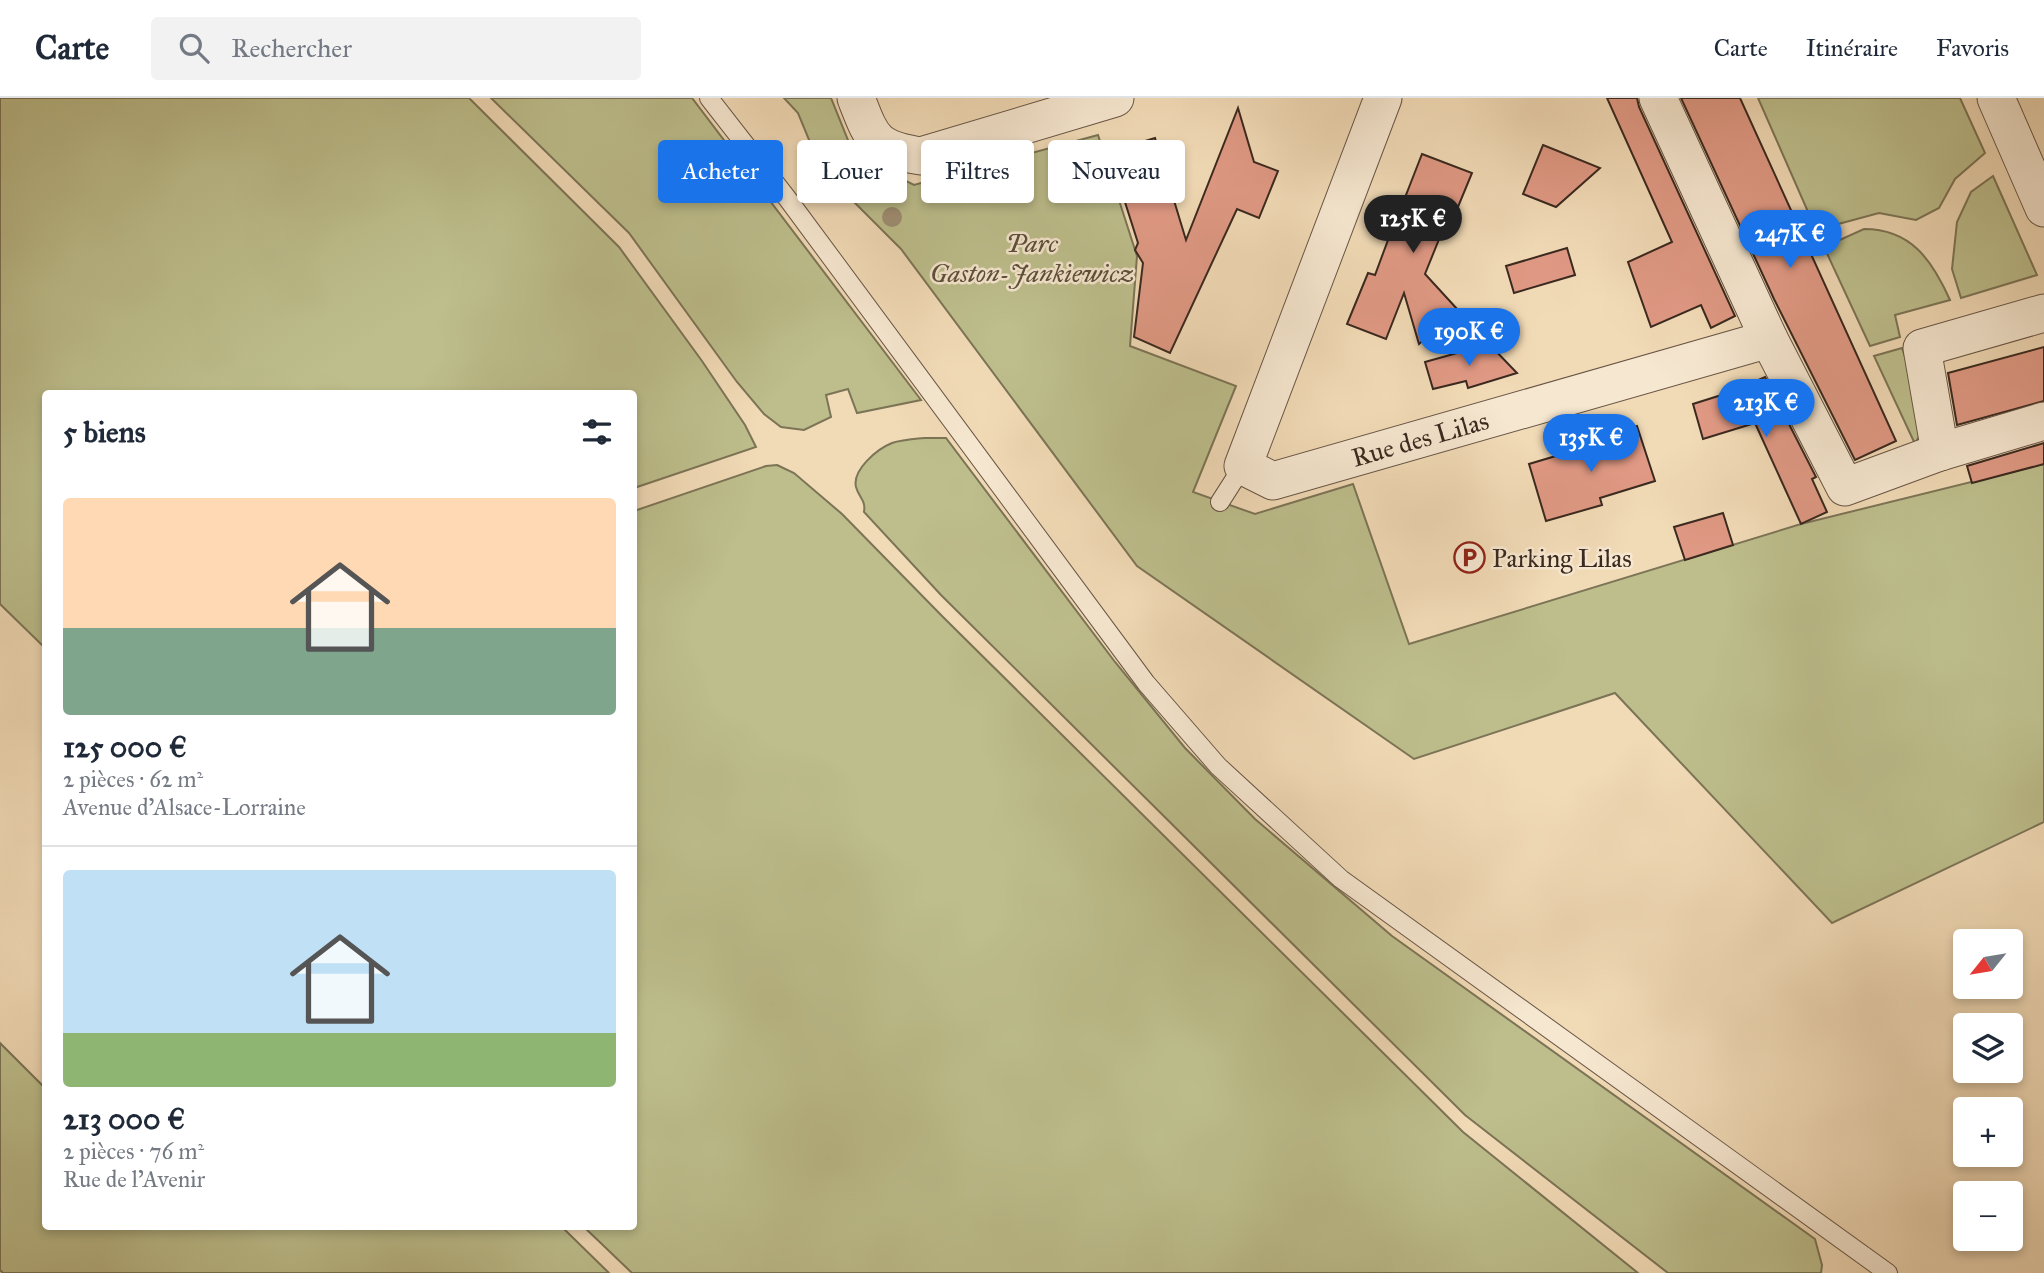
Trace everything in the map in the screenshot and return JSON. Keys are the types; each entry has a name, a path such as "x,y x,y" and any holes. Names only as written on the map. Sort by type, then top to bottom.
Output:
{"street":[{"path":"856,98 870,134 891,152 920,156 1115,98"},
{"path":"1258,474 1383,98"},
{"path":"1658,98 1769,339 1845,487 1940,452 2044,421"},
{"path":"1996,98 2044,208"},
{"path":"1940,452 1922,348 2044,313"},
{"name":"Rue des Lilas","path":"1258,474 1769,339"}],"lane":[{"path":"709,98 803,220 1146,683 1217,766 1340,879 1888,1273"},
{"path":"1220,502 1258,474"}],"green space":[{"path":"0,98 469,98 619,247 702,361 745,425 756,447 637,487 637,390 42,390 42,645 0,604"},
{"path":"491,98 692,98 724,140 658,140 658,203 772,203 921,400 857,413 848,389 826,395 831,417 804,430 781,427 764,414 737,382 629,233"},
{"path":"784,98 831,98 848,140 809,140 798,113"},
{"path":"1758,98 1960,98 1985,153 1955,179 1939,208 1916,220 1879,213 1816,230"},
{"path":"1098,135 1100,140 1080,140"},
{"name":"Parc Gaston-Jankiewicz","path":"1048,149 1048,203 1120,203 1137,256 1130,346 1236,386 1193,492 1255,514 1353,484 1409,644 1801,524 2044,464 2044,822 1832,923 1615,693 1414,759 1137,566 901,249 855,203 907,203 907,182 914,185 921,183 921,203 1034,203 1034,152"},
{"path":"1993,176 2037,275 1961,298 1952,269 1957,222 1971,192"},
{"path":"1864,229 1895,234 1918,250 1936,272 1950,300 1895,315 1900,337 1870,346 1824,247"},
{"path":"1902,348 1923,409 1924,427 1915,444 1874,356"},
{"path":"946,438 1115,662 1185,748 1255,819 1392,936 1815,1239 1822,1265 1821,1273 1668,1273 1465,1115 941,595 864,512 856,487 862,467 879,450 892,443"},
{"path":"777,465 794,473 842,514 1463,1132 1638,1273 632,1273 587,1230 637,1230 637,510 766,466"},
{"path":"0,1043 42,1085 42,1230 565,1230 609,1273 3,1273 0,1270"}],"building":[{"path":"1607,98 1637,98 1735,316 1711,328 1701,305 1651,327 1628,262 1672,242"},
{"path":"1681,98 1740,98 1896,441 1855,460 1774,299"},
{"path":"1238,108 1254,162 1278,171 1259,218 1237,209 1170,353 1134,337 1143,263 1135,250 1138,243 1125,203 1175,203 1186,240"},
{"path":"1543,145 1600,168 1556,207 1523,194"},
{"path":"1422,154 1472,173 1453,219 1448,217 1425,274 1458,310 1419,344 1404,293 1386,339 1347,324 1368,273 1375,275 1388,240 1386,233 1390,236"},
{"path":"1567,248 1575,275 1514,293 1506,266"},
{"path":"1489,344 1517,373 1468,388 1466,381 1433,389 1425,362"},
{"path":"2044,347 2044,401 1957,425 1948,373"},
{"path":"1765,377 1816,477 1812,479 1827,512 1801,524 1755,423 1703,439 1693,404 1731,392"},
{"path":"1637,426 1655,481 1600,498 1602,505 1546,521 1529,464 1596,444 1595,439"},
{"path":"2044,443 2044,464 1972,483 1967,466"},
{"path":"1723,513 1733,545 1685,560 1674,527"}],"place":[{"name":"Parking Lilas","path":"1469,558"}]}
